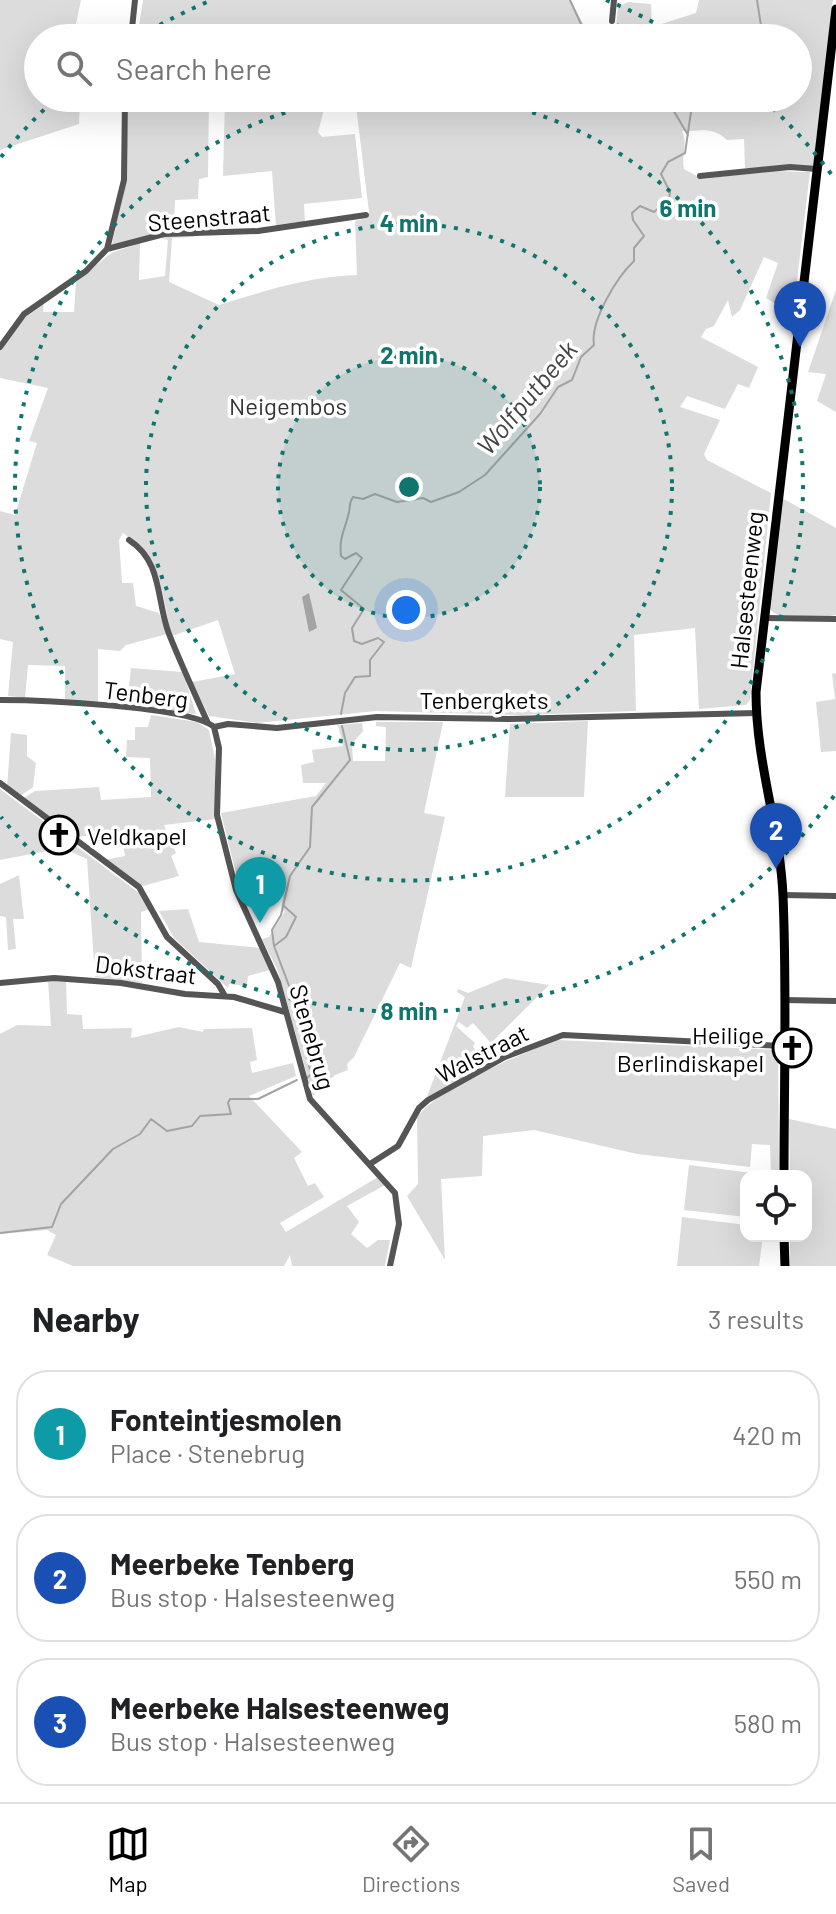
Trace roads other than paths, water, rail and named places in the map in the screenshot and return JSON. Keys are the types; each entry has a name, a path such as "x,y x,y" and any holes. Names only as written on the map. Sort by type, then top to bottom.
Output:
{"main road":[{"name":"Halsesteenweg","path":"784,1170 783,895 777,843 758,755 756,713 762,618 836,9"},
{"path":"784,1242 785,1266"}],"street":[{"path":"132,24 135,0"},
{"path":"612,21 614,0"},
{"path":"107,249 124,180 125,112"},
{"path":"700,176 790,167 817,169"},
{"name":"Steenstraat","path":"0,347 24,314 86,271 107,249 164,234 258,231 366,215"},
{"path":"129,540 145,552 157,575 165,622 207,721"},
{"path":"762,618 836,619"},
{"name":"Tenberg","path":"0,700 76,703 207,721 214,727 219,748 217,815 236,890"},
{"name":"Tenbergkets","path":"214,727 228,724 277,728 377,717 509,719 756,713"},
{"path":"0,783 139,887 167,937 218,984 225,996"},
{"name":"Stenebrug","path":"236,890 278,982 310,1099 390,1185 398,1202 399,1224 390,1266"},
{"path":"783,895 836,896"},
{"name":"Dokstraat","path":"0,983 66,979 225,996 285,1012"},
{"path":"784,1000 836,1001"},
{"name":"Walstraat","path":"370,1164 398,1146 419,1108 428,1100 505,1057 563,1035 783,1046"}],"waterway":[{"path":"570,0 581,24"},
{"name":"Wolfputbeek","path":"757,0 761,24"},
{"path":"674,112 688,135"},
{"name":"Wolfputbeek","path":"341,714 345,693 355,677 370,676 370,660 384,642 378,638 362,644 354,641 352,628 364,609 341,590 362,558 356,553 345,559 341,556 341,540 351,499 363,499 375,494 397,502 423,498 431,502 459,492 485,475 540,414 558,387 572,380 581,357 594,345 600,312 634,261 634,248 644,236 632,213 640,206 654,212 669,199 670,192 661,174 668,162 685,153 691,112"},
{"name":"Wolfputbeek","path":"307,1078 311,1074 272,930 281,915 290,876 310,847 312,807 350,760 342,726"},
{"path":"274,946 286,937 296,917 284,906"},
{"name":"Wolfputbeek","path":"0,1233 52,1227 61,1204 113,1149 140,1134 151,1119 167,1131 192,1126 200,1116 231,1114 230,1099 258,1099 297,1080"}],"place":[{"name":"Meerbeke Halsesteenweg","path":"800,347"},
{"name":"Veldkapel","path":"59,835"},
{"name":"Meerbeke Tenberg","path":"776,869"},
{"name":"Fonteintjesmolen","path":"260,923"},
{"name":"Heilige Berlindiskapel","path":"792,1048"}],"park label":[{"name":"Neigembos","path":"288,405"}]}
